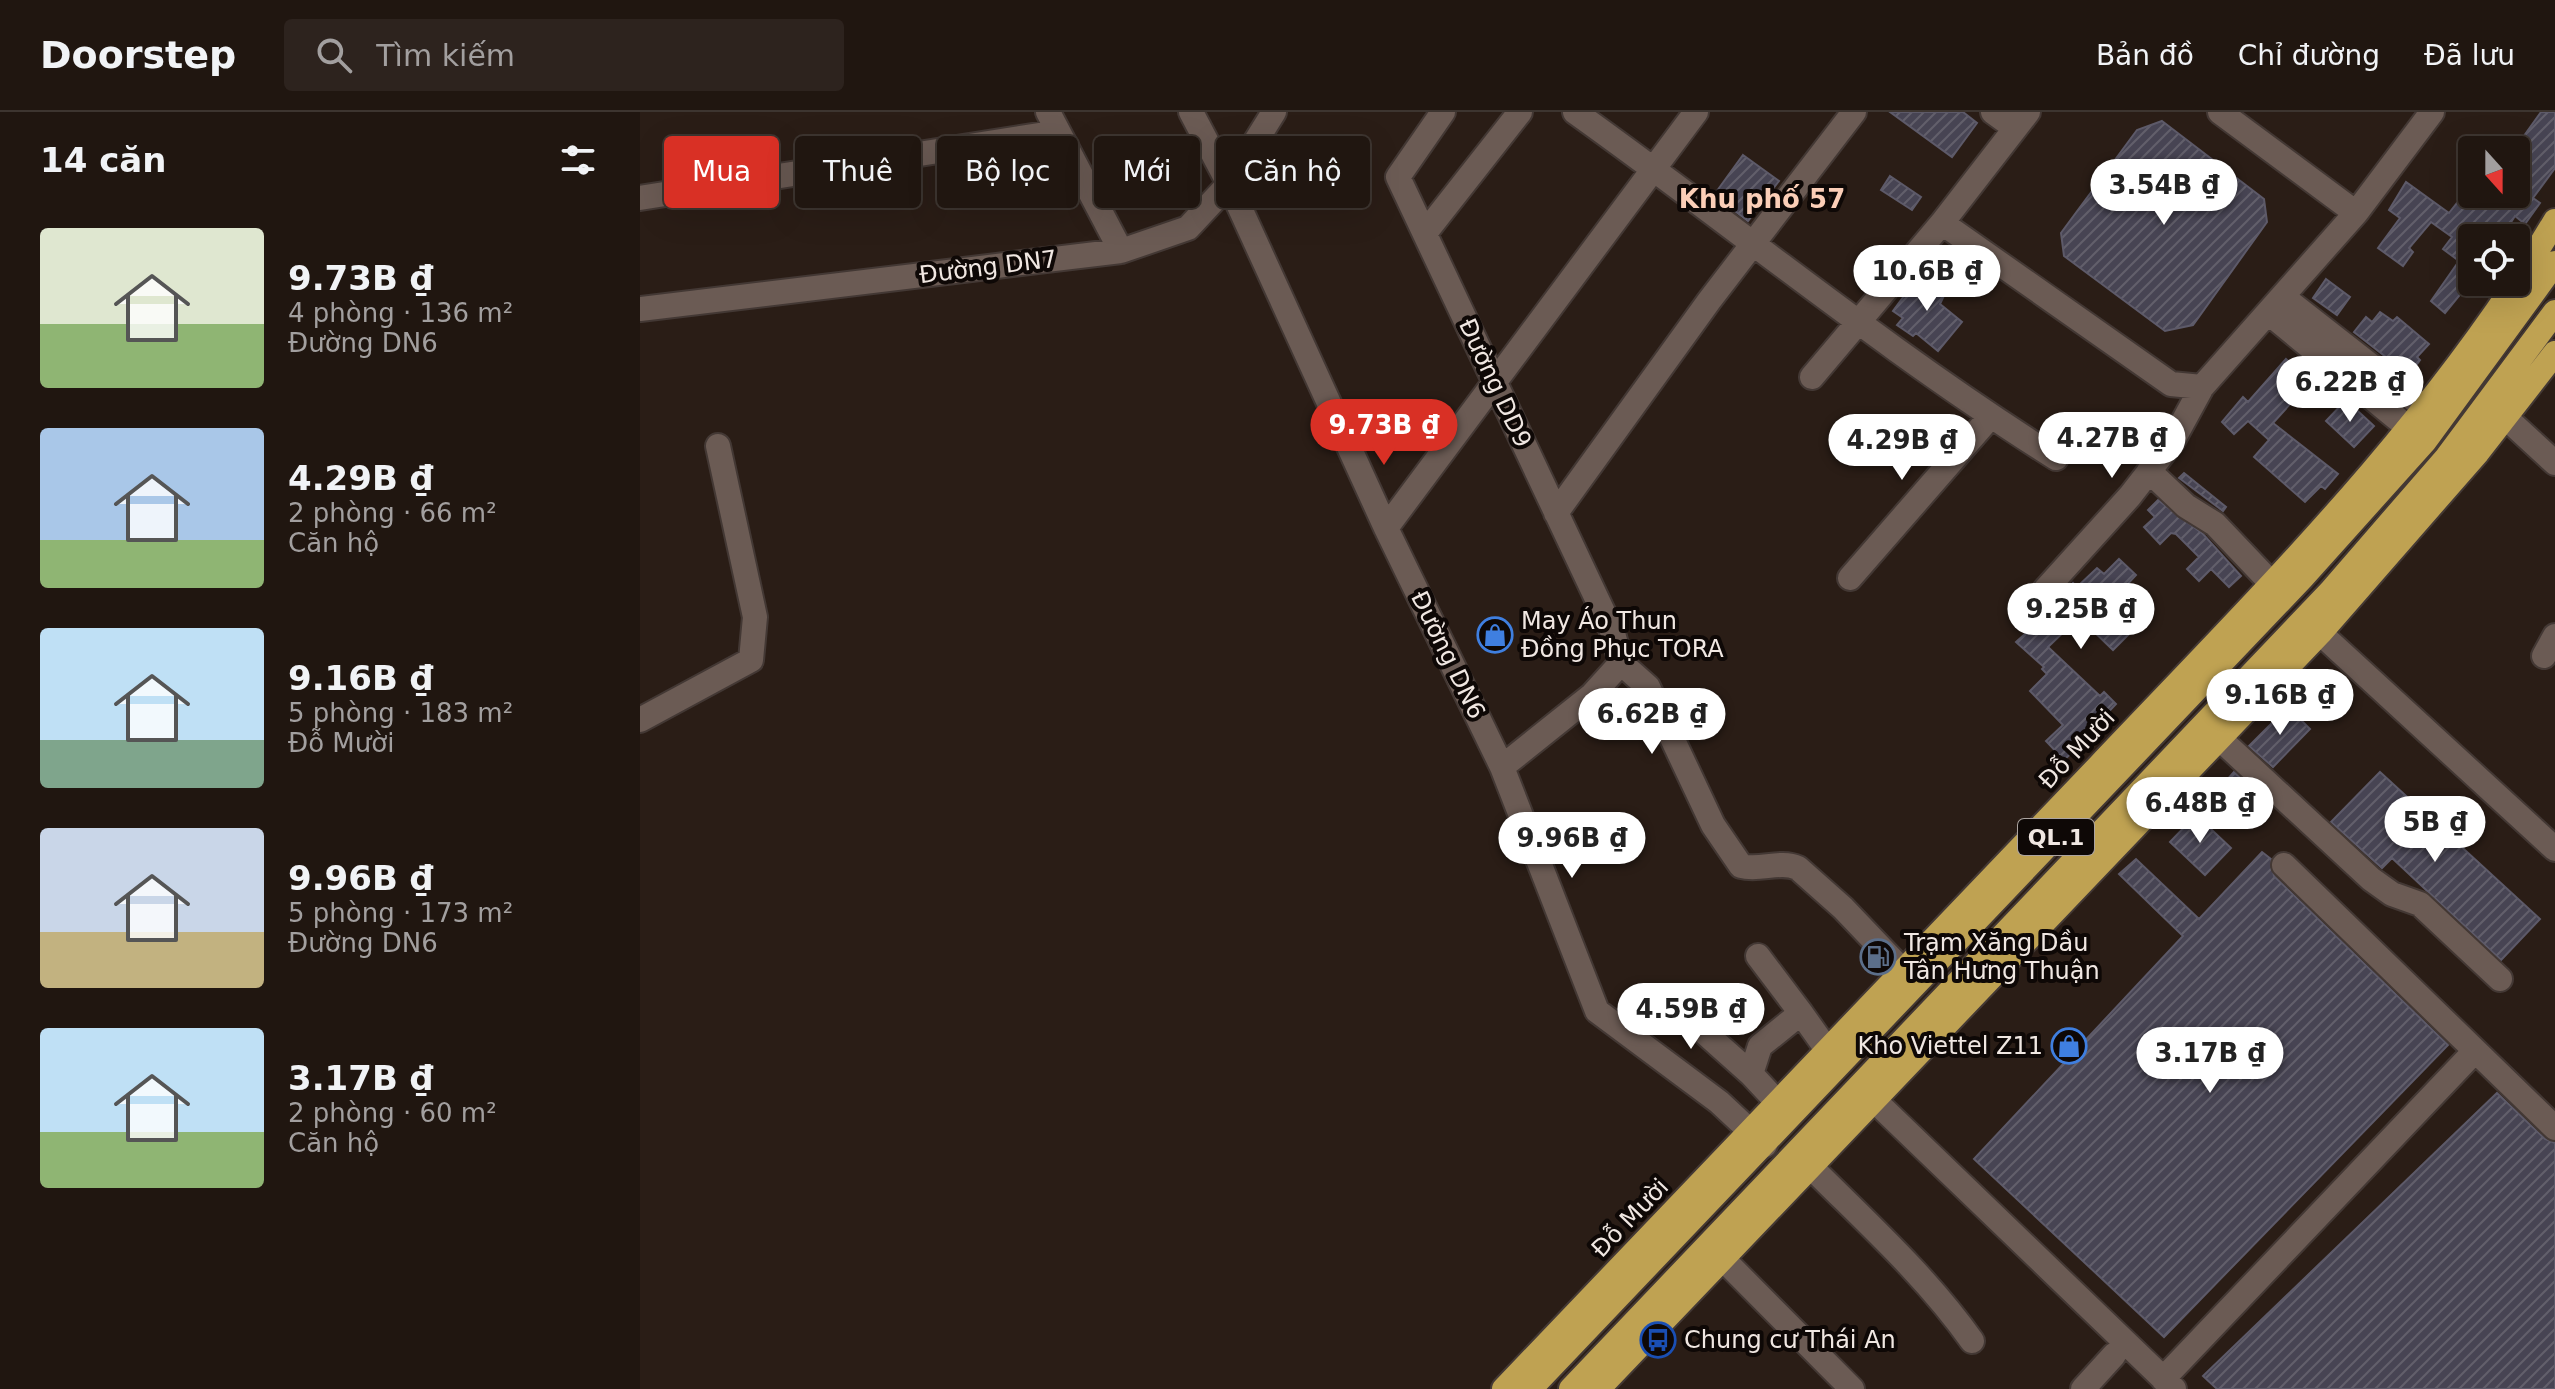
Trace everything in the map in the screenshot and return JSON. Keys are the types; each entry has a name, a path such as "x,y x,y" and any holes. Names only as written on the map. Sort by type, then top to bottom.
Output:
{"highway":[{"name":"Đỗ Mười","path":"2432,414 2555,221"},
{"name":"Đỗ Mười","path":"1504,1389 1758,1138 2302,578 2555,263"},
{"name":"QL.1","path":"1598,1389 1716,1252 2330,592 2447,457 2555,312"},
{"name":"QL.1","path":"1571,1389 1811,1167 2220,739 2320,633 2505,417 2555,353"},
{"name":"Đỗ Mười","path":"1530,1389 1758,1138 1779,1104 1828,1051 2416,434"}],"street":[{"name":"Đường DN6","path":"1191,112 1216,159"},
{"name":"Đường DN7","path":"1259,136 1274,112"},
{"name":"Đường DD9","path":"1443,112 1398,177 1613,633 1621,663"},
{"path":"1425,233 1520,112"},
{"path":"1575,112 1755,242 1860,324 1990,417 2056,458"},
{"path":"1386,528 1657,170 1696,112"},
{"path":"1556,513 1854,112"},
{"path":"1812,377 1860,324 2022,120 1993,112"},
{"path":"2220,112 2356,213"},
{"path":"2045,590 2149,471 2172,442 2202,387 2277,306 2356,213 2432,112"},
{"path":"640,198 1053,122 1121,251"},
{"name":"Đường DN7","path":"640,309 1121,251 1188,228 1216,198"},
{"name":"Đường DN6","path":"1240,208 1386,528 1502,767 1597,1011 1719,1102 1758,1138"},
{"path":"1942,223 2171,384 2202,387"},
{"path":"2277,306 2432,414"},
{"path":"2277,306 2416,434"},
{"path":"1850,578 1990,417"},
{"path":"2505,417 2555,463"},
{"path":"640,720 751,660 755,617 718,446"},
{"path":"2149,471 2186,506 2215,524 2272,584"},
{"path":"2320,633 2555,849"},
{"path":"1502,767 1592,695 1621,663 1648,687 1713,825 1741,866 1759,869 1789,864 1798,868 1843,908 1904,972"},
{"path":"2220,739 2371,879 2392,894 2420,904 2500,979"},
{"path":"2284,865 2555,1128"},
{"path":"1758,956 1828,1051"},
{"path":"1667,999 1751,1074 1779,1104"},
{"path":"1751,1074 1760,1046 1801,1013"},
{"path":"1874,1100 2169,1384 2474,1052"},
{"path":"1811,1167 1905,1259 1946,1305 1972,1341"},
{"path":"1716,1252 1852,1389"},
{"path":"2083,1389 2114,1355"}],"building":[{"path":"1890,112 1963,112 1977,123 1952,157"},
{"path":"2541,112 2555,112 2555,168 2533,198 2540,203 2525,224 2515,216 2510,224 2458,224 2458,260 2443,249 2452,237 2431,222 2409,248 2413,252 2403,266 2378,248 2400,218 2389,210 2406,182 2449,213 2458,202 2458,208 2530,208 2530,136 2524,136"},
{"path":"2162,121 2264,199 2267,222 2193,325 2165,331 2064,256 2061,233 2137,130"},
{"path":"1743,155 1779,181 1748,221 1714,195"},
{"path":"1890,176 1921,197 1912,210 1881,190"},
{"path":"2458,262 2459,296 2445,313 2431,301"},
{"path":"1920,274 1948,287 1940,304 1962,322 1938,351 1916,333 1913,336 1897,325 1903,318 1893,311"},
{"path":"2326,279 2350,297 2337,315 2313,298"},
{"path":"2380,312 2393,321 2397,317 2429,344 2417,357 2420,360 2409,375 2354,332 2366,317 2372,322"},
{"path":"2286,359 2311,381 2273,423 2338,474 2325,489 2321,486 2305,502 2254,457 2269,440 2248,421 2234,434 2222,422 2243,397 2248,402"},
{"path":"2346,400 2374,426 2354,447 2326,421"},
{"path":"2184,473 2226,507 2223,511 2179,478"},
{"path":"2158,500 2203,534 2241,576 2229,587 2211,569 2199,581 2187,569 2199,557 2176,534 2171,533 2160,544 2144,527 2155,517 2148,510"},
{"path":"2119,559 2136,575 2123,589 2149,614 2113,650 2085,623 2079,630 2072,624 2048,647 2100,696 2104,692 2116,704 2095,726 2098,728 2064,760 2046,741 2063,725 2030,691 2047,674 2042,669 2044,667 2016,642 2055,607 2052,604 2073,583 2077,587 2097,568 2104,574"},
{"path":"2288,707 2310,729 2273,767 2249,746"},
{"path":"2234,772 2271,806 2262,815 2226,781"},
{"path":"2380,772 2540,919 2501,960 2392,858 2382,868 2331,822"},
{"path":"2196,815 2231,848 2205,875 2170,842"},
{"path":"2262,852 2271,859 2274,876 2448,1045 2164,1337 1974,1159 2183,936 2119,874 2136,859 2199,919"},
{"path":"2497,1093 2545,1139 2555,1143 2555,1389 2217,1389 2203,1376"}],"place":[{"name":"May Áo Thun Đồng Phục TORA","path":"1495,635"},
{"name":"Trạm Xăng Dầu Tân Hưng Thuận","path":"1878,957"},
{"name":"Kho Viettel Z11","path":"2069,1046"},
{"name":"Chung cư Thái An","path":"1658,1340"}],"district":[{"name":"Khu phố 57","path":"1762,199"}]}
